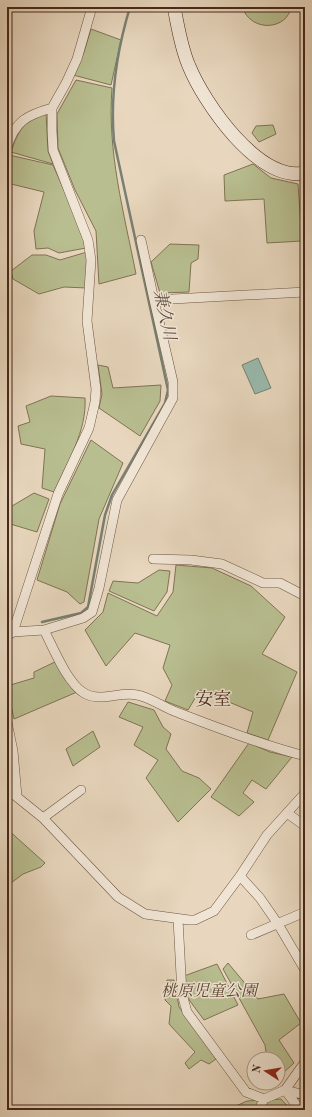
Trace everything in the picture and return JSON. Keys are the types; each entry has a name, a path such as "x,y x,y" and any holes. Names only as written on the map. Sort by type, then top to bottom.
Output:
{"street":[{"path":"92,7 77,59 52,108 53,150 88,240 91,260 87,321 96,389 95,402 88,428 58,494 10,634 44,630 83,618 92,612 99,588 118,500 173,398 173,382 141,240"},
{"path":"174,7 188,64 201,94 225,126 248,149 273,168 291,173 305,173"},
{"path":"7,146 19,122 36,112 52,108"},
{"path":"154,300 305,292"},
{"path":"153,559 191,560 222,564 264,583 280,583 305,596"},
{"path":"44,630 74,684 83,692 91,696 98,698 130,694 139,695 168,709 203,723 275,748 305,756"},
{"path":"7,722 13,751 17,796"},
{"path":"7,789 43,818 118,897 145,914 195,920 214,911 240,876 267,835 305,793"},
{"path":"43,818 82,790"},
{"path":"287,813 305,826"},
{"path":"240,876 260,898 278,924 305,970"},
{"path":"251,935 305,912"},
{"path":"178,919 182,994 187,1012 246,1092 264,1099"},
{"path":"286,1090 303,1067"},
{"path":"286,1090 305,1095"},
{"path":"286,1090 300,1110"},
{"path":"259,1110 264,1099 284,1091"}],"green space":[{"path":"242,7 291,7 288,14 277,24 261,25 247,16"},
{"path":"91,29 121,40 111,85 73,75 84,52"},
{"path":"76,80 112,88 111,112 114,158 136,274 99,284 96,231 75,190 58,148 57,114"},
{"path":"46,113 48,151 53,164 11,152 23,127 38,116"},
{"path":"273,125 276,134 259,142 252,133 256,126"},
{"path":"9,155 53,165 86,241 86,248 59,253 48,248 36,249 34,231 44,192 7,183 7,161"},
{"path":"253,164 271,178 298,184 302,241 267,243 264,199 225,201 224,175"},
{"path":"170,244 199,245 198,259 191,263 189,292 160,293 151,262"},
{"path":"87,252 87,288 64,287 39,294 13,279 11,271 32,255 46,255 60,260"},
{"path":"98,365 108,367 113,388 161,385 160,401 140,436 99,408 102,394"},
{"path":"51,396 85,398 83,423 70,458 54,492 42,488 45,449 21,444 18,426 30,422 26,406"},
{"path":"91,440 123,463 99,519 84,602 80,604 67,592 37,580 60,504"},
{"path":"34,493 49,499 37,532 7,523 7,509"},
{"path":"176,565 212,568 251,586 285,617 262,654 297,672 268,740 247,733 253,712 200,690 188,710 165,701 172,685 163,668 170,645 135,633 106,666 85,630 103,612 108,593 157,616 173,592"},
{"path":"159,570 170,571 167,592 154,611 109,591 113,581 138,583"},
{"path":"57,661 70,686 77,692 14,719 7,686 34,678 34,672"},
{"path":"128,702 154,710 163,727 171,734 166,749 182,771 199,778 211,789 178,822 146,778 158,760 134,745 143,727 119,717"},
{"path":"93,731 100,747 73,766 66,749"},
{"path":"249,743 270,752 292,757 266,789 252,780 243,793 254,802 239,816 211,797"},
{"path":"7,829 45,863 41,867 23,874 7,886"},
{"path":"228,963 258,999 284,994 301,1023 279,1040 294,1063 286,1070 286,1051 266,1051 265,1045 223,969"},
{"name":"桃原児童公園","path":"217,964 238,1005 204,1020 187,997 184,976"},
{"path":"167,980 174,980 179,1007 216,1059 209,1064 201,1060 189,1069 185,1063 195,1052 169,1024 171,1006 165,1000"},
{"path":"281,1099 291,1110 235,1110 236,1106 247,1101"}],"shaded area":[{"path":"258,358 271,388 255,394 242,365"}],"waterway":[{"name":"兼久川","path":"42,622 81,613 88,607 105,515 112,495 165,403 168,390 114,141 113,107 118,56 130,7"}],"district":[{"name":"安室","path":"213,700"}]}
